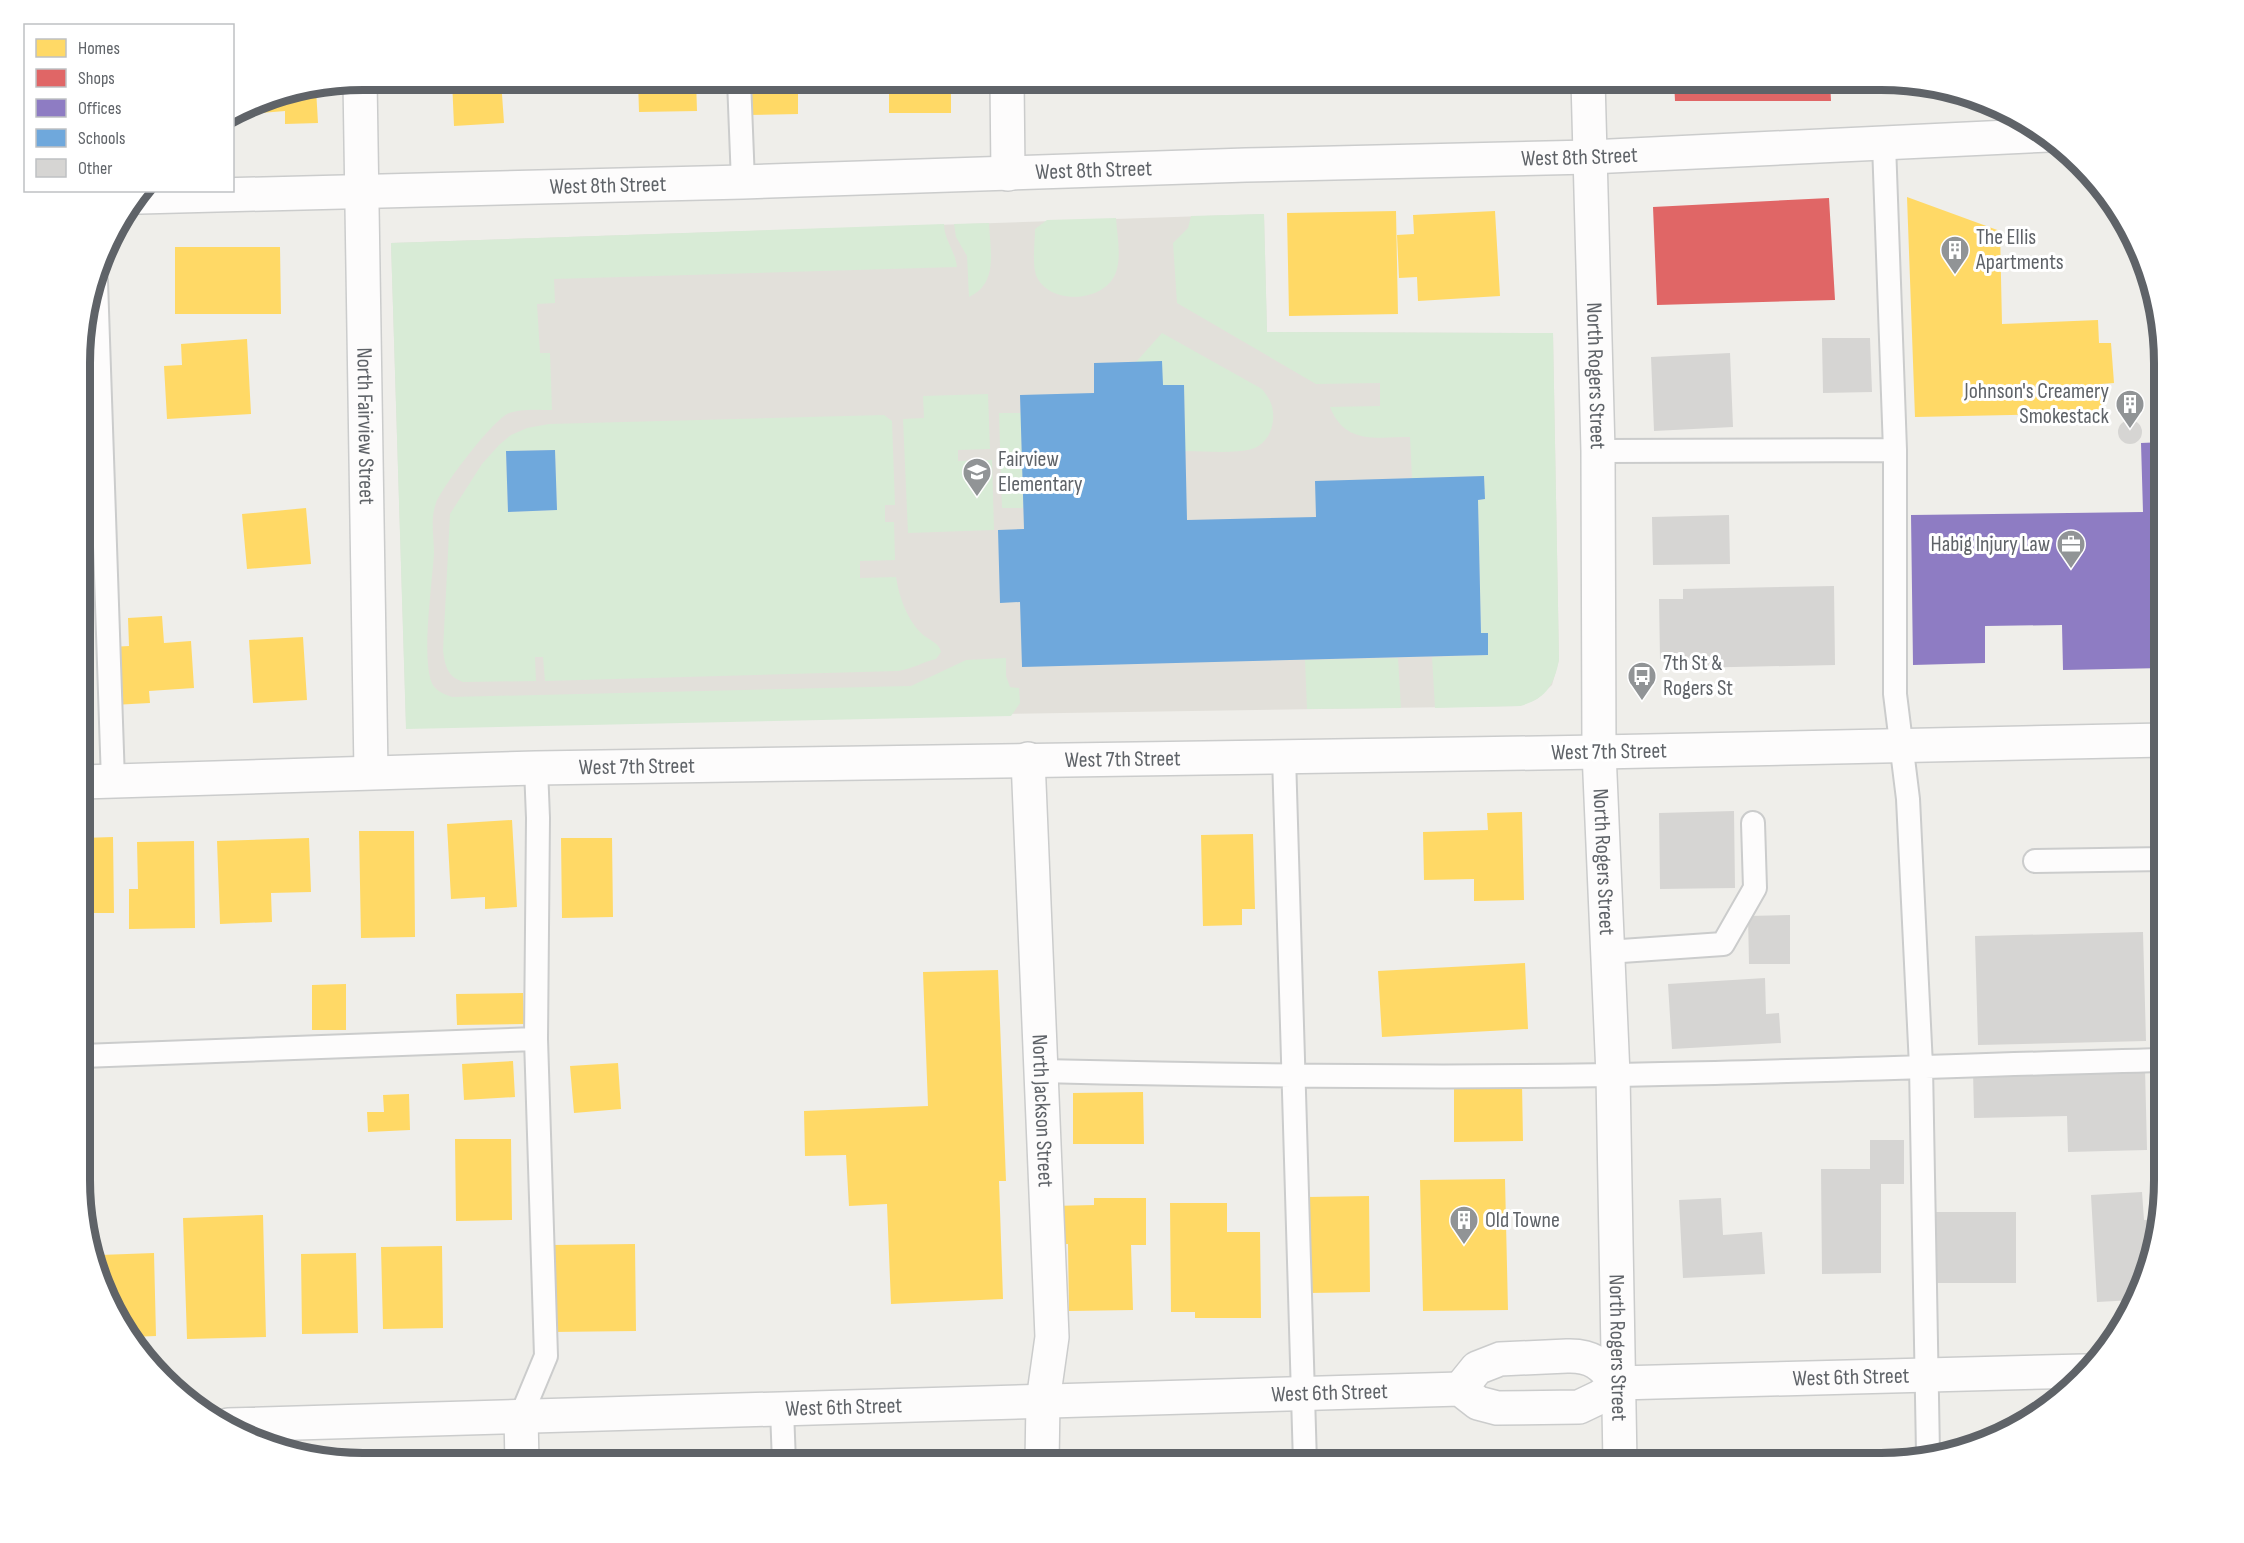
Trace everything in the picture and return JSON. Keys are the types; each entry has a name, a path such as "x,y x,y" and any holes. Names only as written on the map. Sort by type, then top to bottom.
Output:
{"street":[{"name":"North Fairview Street","path":"360,90 371,771"},
{"path":"1007,90 1008,174"},
{"name":"North Rogers Street","path":"1588,90 1599,451 1599,752 1613,1075 1620,1453"},
{"name":"West 8th Street","path":"146,197 1590,157 2033,136"},
{"name":"West 7th Street","path":"97,781 371,771 1900,747 2154,740"},
{"name":"North Jackson Street","path":"1028,759 1053,1337 1043,1401 1042,1453"},
{"path":"1577,1355 1601,1364 1618,1383 1599,1397 1579,1407 1497,1408 1478,1402 1460,1389 1477,1368 1500,1359 1577,1355"},
{"name":"West 6th Street","path":"1618,1383 2076,1371"},
{"name":"West 6th Street","path":"241,1425 1460,1389"},
{"path":"521,1416 522,1453"}],"lane":[{"path":"740,90 743,182"},
{"path":"1884,144 1895,450 1895,694 1908,799 1921,1066 1928,1449"},
{"path":"96,305 97,781"},
{"path":"1599,451 1895,450"},
{"path":"1284,756 1305,1453"},
{"path":"521,1416 546,1356 536,1039 538,818 536,768"},
{"path":"1607,952 1723,944 1755,888 1753,823"},
{"path":"2035,861 2154,859"},
{"path":"90,1056 536,1039"},
{"path":"1041,1071 1293,1077 1613,1075 2154,1060"},
{"path":"782,1410 784,1453"}],"shaded area":[{"name":"Fairview Elementary","path":"1264,214 1267,332 1553,333 1559,660 1552,685 1537,699 1520,706 406,723 391,243"}],"green space":[{"path":"1264,214 1267,332 1553,333 1559,660 1547,690 1529,703 1520,706 1435,708 1432,657 1488,655 1488,634 1481,633 1478,500 1485,499 1484,476 1412,478 1410,437 1374,438 1353,433 1344,428 1336,419 1330,407 1380,406 1380,383 1316,384 1177,303 1173,243 1188,228 1191,216"},
{"path":"1116,218 1118,263 1111,281 1102,289 1078,297 1052,292 1043,285 1035,270 1035,229 1047,220"},
{"path":"989,223 991,265 989,275 979,291 969,297 967,256 956,237 954,224"},
{"path":"944,224 957,267 554,279 555,303 537,304 540,353 550,353 552,410 518,411 507,414 499,420 448,482 434,509 434,553 427,637 428,669 434,687 452,697 911,686 966,660 1006,658 1006,676 1010,687 1019,688 1020,703 1011,716 406,729 391,243"},
{"path":"1162,333 1262,389 1270,401 1273,422 1268,436 1259,446 1244,451 1185,451 1184,385 1163,385 1136,362"},
{"path":"988,394 990,449 958,450 958,461 992,460 994,530 908,533 903,419 924,418 923,396"},
{"path":"999,413 1021,413 1023,508 1002,508"},
{"path":"884,415 892,421 895,505 885,505 885,522 894,522 895,560 860,561 860,578 896,577 899,592 912,621 921,633 936,643 941,652 936,659 898,671 545,681 543,657 535,657 536,681 463,682 458,680 448,670 443,650 450,514 482,464 499,445 511,435 527,428 549,424","holes":["555,450 557,510 508,512 506,451"]},
{"path":"1398,658 1401,708 1307,709 1305,660"}],"building: Homes":[{"path":"452,90 502,90 504,123 454,126"},
{"path":"638,90 696,90 697,111 639,112"},
{"path":"747,90 798,90 798,114 747,115"},
{"path":"889,90 951,90 951,113 889,113"},
{"path":"1049,90 1078,90 1049,92"},
{"path":"316,94 318,123 285,124 285,111 261,113 261,110 275,104"},
{"name":"The Ellis Apartments","path":"1907,197 2000,231 2002,324 2098,320 2099,343 2111,343 2114,383 2101,384 2102,413 1915,417"},
{"path":"1396,211 1398,314 1289,316 1287,213"},
{"path":"1495,211 1500,296 1418,301 1417,277 1399,278 1397,235 1414,234 1413,215"},
{"path":"175,247 280,247 281,314 175,314"},
{"path":"247,339 251,414 167,419 164,366 182,365 181,344"},
{"path":"306,508 311,564 247,569 242,514"},
{"path":"162,616 164,643 191,641 194,688 149,691 150,703 113,705 110,647 129,646 128,618"},
{"path":"303,637 307,700 253,703 249,640"},
{"path":"1522,812 1524,900 1474,901 1474,879 1424,880 1423,832 1488,830 1487,813"},
{"path":"512,820 517,907 485,909 485,897 451,899 447,824"},
{"path":"359,831 414,831 415,937 361,938"},
{"path":"1253,834 1255,909 1242,909 1242,925 1203,926 1201,835"},
{"path":"113,837 114,913 90,913 90,838"},
{"path":"309,838 311,892 271,893 272,922 220,924 217,841"},
{"path":"561,838 612,838 613,917 562,918"},
{"path":"194,841 195,928 129,929 129,889 138,889 137,842"},
{"path":"1525,963 1528,1029 1382,1037 1378,971"},
{"path":"998,970 1006,1181 999,1181 1003,1299 891,1304 887,1204 849,1206 846,1155 805,1156 804,1111 928,1106 923,972"},
{"path":"346,984 346,1030 312,1030 312,985"},
{"path":"523,993 524,1024 457,1025 456,994"},
{"path":"513,1061 515,1097 464,1100 462,1064"},
{"path":"618,1063 621,1109 574,1113 570,1066"},
{"path":"1454,1084 1522,1084 1523,1141 1454,1142"},
{"path":"1143,1092 1144,1144 1073,1144 1073,1093"},
{"path":"409,1094 410,1130 368,1132 367,1112 384,1112 383,1095"},
{"path":"455,1139 511,1139 512,1220 456,1221"},
{"name":"Old Towne","path":"1505,1179 1508,1310 1423,1311 1420,1180"},
{"path":"1369,1196 1370,1292 1309,1293 1308,1197"},
{"path":"1094,1198 1146,1198 1146,1245 1131,1245 1133,1310 1069,1311 1068,1244 1052,1245 1052,1206 1094,1205"},
{"path":"1170,1203 1227,1203 1227,1232 1260,1232 1261,1318 1195,1318 1195,1312 1171,1312"},
{"path":"263,1215 266,1337 187,1339 183,1218"},
{"path":"635,1244 636,1331 552,1332 551,1245"},
{"path":"442,1246 443,1328 383,1329 381,1247"},
{"path":"154,1253 156,1336 139,1337 136,1332 118,1301 100,1255"},
{"path":"356,1253 358,1333 302,1334 301,1254"}],"building: Shops":[{"path":"1674,90 1830,90 1831,101 1675,101"},
{"path":"1829,198 1835,300 1657,305 1653,207"}],"building: Offices":[{"path":"2154,442 2154,668 2063,670 2062,625 1985,626 1985,663 1913,665 1911,515 2143,512 2141,443"}],"building: Schools":[{"path":"1162,361 1163,385 1184,385 1187,520 1316,517 1315,481 1484,476 1485,499 1478,500 1481,633 1488,633 1488,655 1022,667 1020,602 1000,603 998,530 1024,529 1020,395 1094,393 1094,363"},
{"path":"555,450 557,510 508,512 506,451"}],"building: Other":[{"path":"1822,338 1870,338 1872,392 1823,393"},
{"path":"1730,353 1733,427 1654,431 1651,357"},
{"name":"Johnson's Creamery Smokestack","path":"2130,420 2139,423 2142,432 2139,441 2130,444 2121,441 2118,432 2121,423"},
{"path":"1729,515 1730,564 1653,565 1652,517"},
{"path":"1834,586 1835,665 1687,668 1686,658 1660,659 1659,599 1683,599 1683,589"},
{"path":"1734,811 1735,888 1660,889 1659,813"},
{"path":"1790,915 1790,964 1749,964 1748,916"},
{"path":"2143,932 2146,1041 1978,1045 1975,936"},
{"path":"1765,978 1766,1014 1779,1013 1781,1043 1672,1049 1668,984"},
{"path":"2145,1067 2147,1150 2068,1152 2067,1116 1974,1118 1973,1070"},
{"path":"1870,1140 1904,1140 1904,1184 1881,1184 1881,1273 1822,1274 1821,1169 1870,1169"},
{"path":"2142,1192 2144,1220 2151,1220 2140,1268 2126,1300 2097,1302 2091,1195"},
{"path":"1721,1198 1723,1235 1762,1232 1765,1274 1683,1278 1679,1200"},
{"path":"1936,1212 2016,1212 2016,1283 1936,1283"}],"place":[{"name":"The Ellis Apartments","path":"1955,276"},
{"name":"Johnson's Creamery Smokestack","path":"2130,430"},
{"name":"Fairview Elementary","path":"977,498"},
{"name":"Habig Injury Law","path":"2071,570"},
{"name":"7th St & Rogers St","path":"1642,702"},
{"name":"Old Towne","path":"1464,1246"}]}
